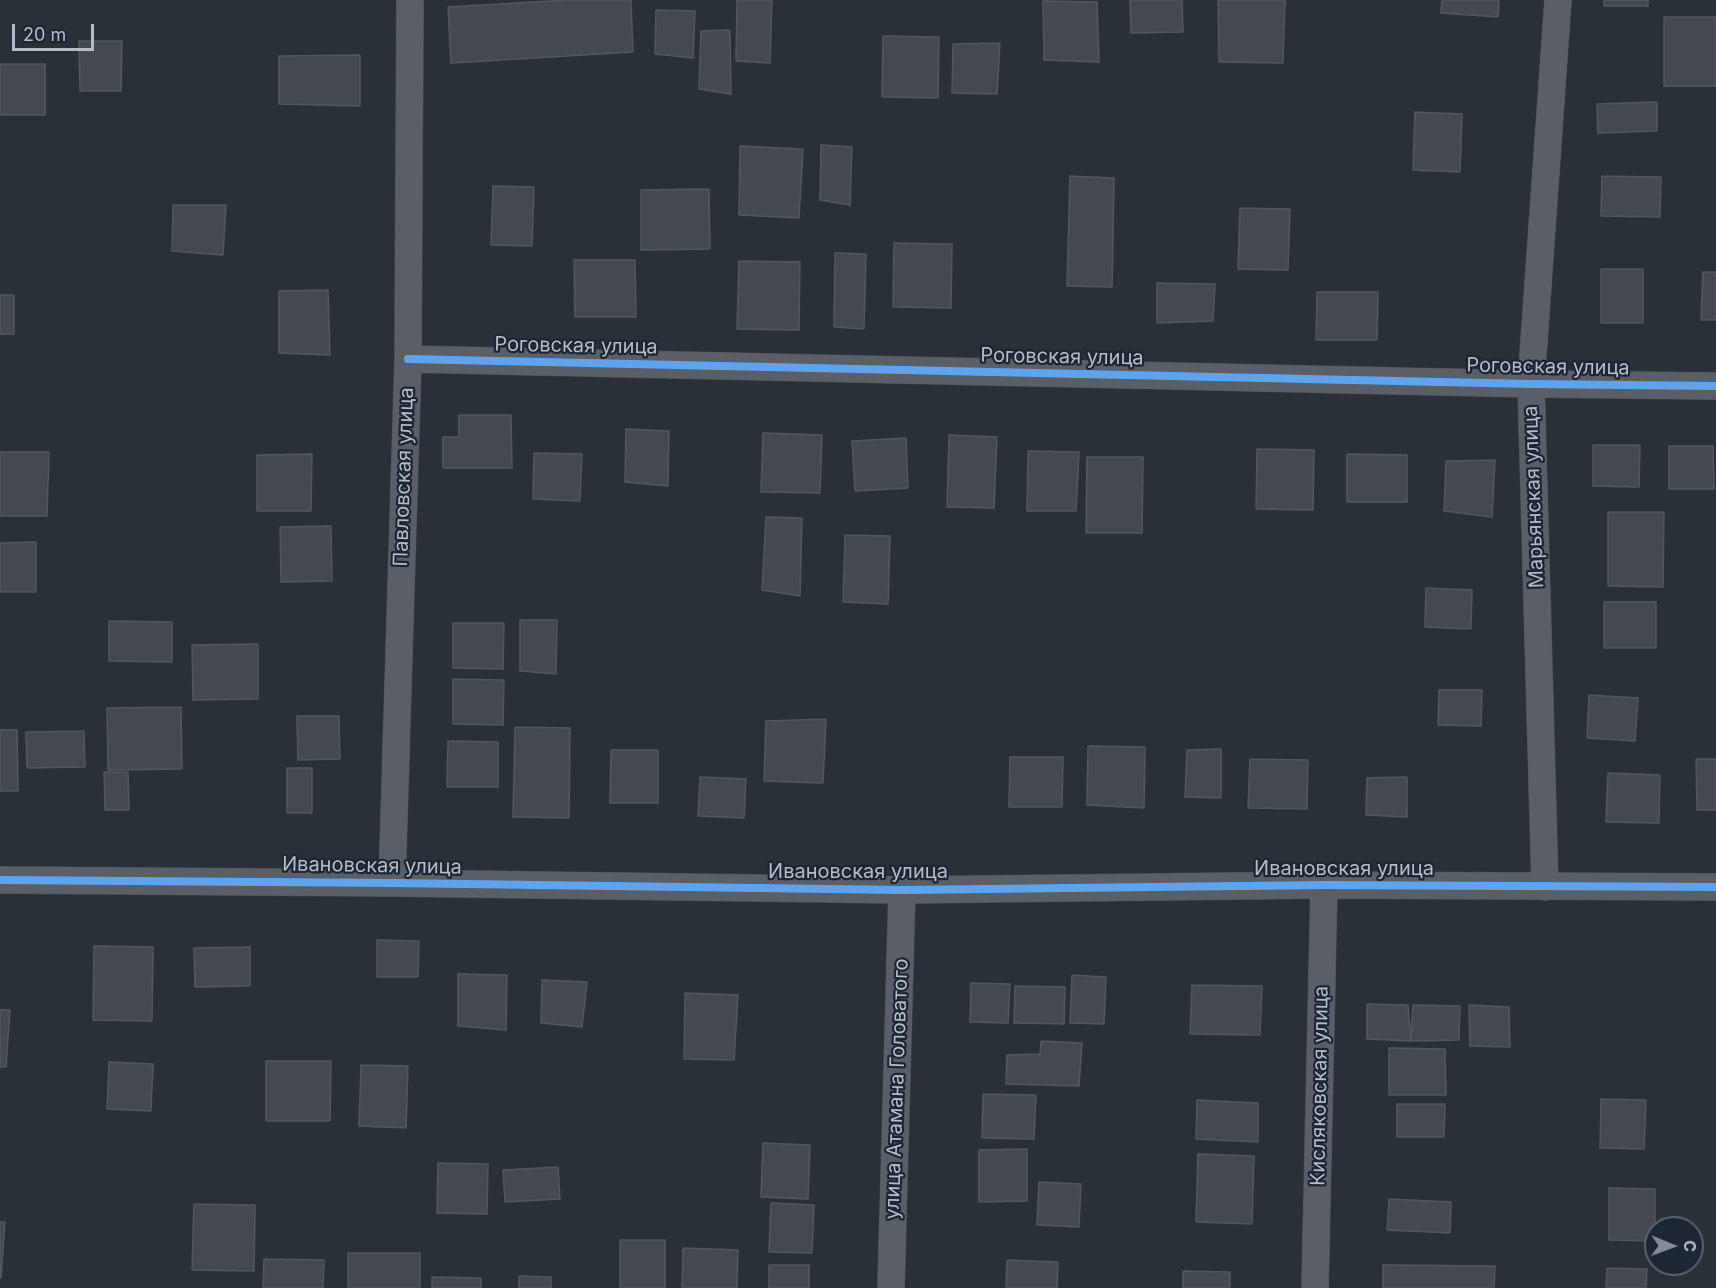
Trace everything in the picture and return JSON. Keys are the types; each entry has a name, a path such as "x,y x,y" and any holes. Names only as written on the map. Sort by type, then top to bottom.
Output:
{"street":[{"name":"Павловская улица","path":"392,883 408,359 410,0"},
{"name":"Марьянская улица","path":"1545,887 1531,384 1558,0"},
{"name":"Роговская улица","path":"408,359 1531,384 1716,386"},
{"name":"Ивановская улица","path":"0,880 902,890 1324,885 1716,887"},
{"name":"Кисляковская улица","path":"1315,1288 1324,885"},
{"name":"улица Атамана Головатого","path":"891,1288 902,890"}],"building":[{"path":"568,0 631,0 633,52 451,63 448,7"},
{"path":"737,0 772,0 770,63 736,61"},
{"path":"1130,0 1182,0 1183,32 1131,33"},
{"path":"1218,0 1285,0 1283,63 1219,62"},
{"path":"1442,0 1499,0 1498,17 1441,13"},
{"path":"1604,0 1648,0 1648,6 1604,6"},
{"path":"1043,1 1097,2 1099,62 1044,60"},
{"path":"656,10 695,11 693,58 655,54"},
{"path":"1664,17 1716,17 1716,86 1664,86"},
{"path":"730,30 731,94 699,89 701,31"},
{"path":"883,36 939,37 938,98 882,97"},
{"path":"79,41 122,41 121,91 80,91"},
{"path":"1000,43 997,94 952,93 953,44"},
{"path":"360,55 360,106 279,104 279,56"},
{"path":"0,64 45,64 45,115 0,115"},
{"path":"1657,102 1657,131 1598,133 1597,104"},
{"path":"1415,112 1462,114 1460,172 1413,170"},
{"path":"821,145 852,147 850,205 820,200"},
{"path":"740,146 803,149 799,218 739,215"},
{"path":"1070,176 1114,178 1112,287 1067,286"},
{"path":"1602,176 1661,177 1660,217 1601,216"},
{"path":"493,186 534,187 532,246 491,245"},
{"path":"709,189 710,249 641,250 641,190"},
{"path":"173,205 226,205 223,255 172,251"},
{"path":"1240,208 1290,209 1288,270 1238,269"},
{"path":"894,243 952,244 951,308 893,307"},
{"path":"835,253 866,254 864,329 834,327"},
{"path":"574,260 635,260 636,317 575,317"},
{"path":"739,261 800,262 799,330 737,329"},
{"path":"1601,269 1643,269 1643,323 1601,323"},
{"path":"1703,272 1716,272 1716,320 1701,320"},
{"path":"1157,283 1215,284 1213,321 1157,323"},
{"path":"328,290 330,355 279,353 279,291"},
{"path":"1317,292 1378,292 1377,340 1316,340"},
{"path":"0,295 14,295 14,334 0,334"},
{"path":"459,415 511,415 512,468 443,468 443,437 459,437"},
{"path":"626,429 669,431 668,486 625,482"},
{"path":"763,433 822,435 820,493 761,492"},
{"path":"949,435 997,437 994,508 947,507"},
{"path":"906,438 908,488 855,491 852,441"},
{"path":"1593,445 1640,445 1639,487 1593,486"},
{"path":"1669,446 1713,446 1714,489 1669,489"},
{"path":"1257,449 1314,450 1313,510 1256,509"},
{"path":"1028,451 1079,452 1076,511 1027,511"},
{"path":"0,452 49,452 47,516 0,516"},
{"path":"534,453 582,454 580,501 533,499"},
{"path":"312,454 311,511 257,511 257,455"},
{"path":"1347,454 1407,455 1407,502 1347,502"},
{"path":"1087,457 1143,457 1142,533 1086,533"},
{"path":"1495,460 1492,517 1444,511 1446,461"},
{"path":"1608,512 1664,512 1663,587 1608,586"},
{"path":"766,517 802,518 800,596 762,590"},
{"path":"331,526 332,581 281,582 280,527"},
{"path":"845,535 890,536 888,604 843,602"},
{"path":"36,542 36,592 0,592 0,543"},
{"path":"1426,588 1472,590 1471,629 1425,627"},
{"path":"1604,602 1656,602 1656,648 1604,648"},
{"path":"520,620 557,620 556,674 520,671"},
{"path":"109,621 172,622 172,662 109,661"},
{"path":"453,623 504,623 503,669 453,668"},
{"path":"258,644 258,699 193,700 192,645"},
{"path":"453,679 504,680 503,725 453,724"},
{"path":"1439,690 1482,690 1481,726 1438,725"},
{"path":"1589,695 1638,698 1635,741 1587,738"},
{"path":"181,707 182,769 108,770 107,708"},
{"path":"297,716 339,716 340,759 298,760"},
{"path":"826,719 823,783 764,781 766,721"},
{"path":"515,727 570,728 569,818 513,817"},
{"path":"0,730 17,730 18,791 0,791"},
{"path":"84,731 85,767 27,768 26,732"},
{"path":"448,741 498,742 498,787 447,787"},
{"path":"1088,746 1145,747 1144,808 1087,805"},
{"path":"1221,749 1221,798 1185,797 1187,750"},
{"path":"611,750 658,750 658,803 610,803"},
{"path":"1010,757 1063,757 1062,807 1009,807"},
{"path":"1250,759 1308,760 1307,809 1248,808"},
{"path":"1696,759 1716,759 1716,810 1697,810"},
{"path":"287,768 312,768 312,813 287,813"},
{"path":"104,772 128,772 129,810 105,810"},
{"path":"1608,773 1660,775 1659,823 1606,822"},
{"path":"700,777 746,779 744,818 698,816"},
{"path":"1407,777 1407,817 1366,815 1367,778"},
{"path":"377,940 419,941 418,977 377,977"},
{"path":"94,946 153,947 152,1021 93,1020"},
{"path":"250,947 250,986 195,987 194,948"},
{"path":"458,974 507,975 506,1030 458,1026"},
{"path":"1072,975 1106,977 1104,1024 1070,1023"},
{"path":"542,980 587,982 582,1027 541,1023"},
{"path":"971,983 1010,984 1008,1023 970,1022"},
{"path":"1192,985 1262,986 1260,1035 1190,1034"},
{"path":"1015,986 1065,987 1064,1024 1014,1023"},
{"path":"685,993 738,995 734,1060 684,1059"},
{"path":"1367,1004 1408,1005 1411,1041 1367,1039"},
{"path":"1413,1005 1460,1006 1459,1040 1411,1041"},
{"path":"1469,1005 1509,1007 1510,1047 1470,1046"},
{"path":"0,1010 10,1010 6,1067 0,1067"},
{"path":"1041,1041 1082,1043 1079,1086 1006,1084 1007,1055 1040,1054"},
{"path":"1389,1048 1445,1049 1446,1095 1389,1095"},
{"path":"266,1061 331,1061 330,1121 266,1121"},
{"path":"109,1062 153,1064 151,1111 107,1109"},
{"path":"361,1065 408,1066 406,1128 359,1126"},
{"path":"983,1094 1036,1095 1034,1139 982,1138"},
{"path":"1601,1099 1646,1100 1644,1149 1600,1148"},
{"path":"1197,1100 1258,1103 1258,1142 1196,1139"},
{"path":"1397,1104 1445,1104 1444,1137 1397,1137"},
{"path":"763,1143 810,1145 808,1199 761,1197"},
{"path":"1027,1149 1027,1201 979,1202 979,1150"},
{"path":"1198,1154 1254,1156 1252,1224 1196,1222"},
{"path":"438,1163 488,1164 487,1214 437,1213"},
{"path":"558,1167 560,1199 505,1202 503,1170"},
{"path":"1039,1182 1081,1184 1079,1227 1037,1225"},
{"path":"1609,1188 1655,1189 1655,1216 1644,1216 1644,1241 1609,1240"},
{"path":"1389,1199 1451,1202 1450,1233 1387,1230"},
{"path":"771,1203 814,1205 812,1253 769,1252"},
{"path":"194,1204 255,1205 254,1271 192,1270"},
{"path":"0,1222 5,1222 1,1278 0,1278"},
{"path":"620,1240 665,1240 665,1288 620,1288"},
{"path":"683,1248 738,1250 737,1288 682,1288"},
{"path":"348,1253 420,1253 420,1288 348,1288"},
{"path":"264,1259 324,1260 323,1288 263,1288"},
{"path":"1007,1260 1058,1262 1057,1288 1006,1288"},
{"path":"769,1265 809,1265 809,1288 769,1288"},
{"path":"1383,1265 1495,1266 1494,1288 1383,1288"},
{"path":"1607,1268 1644,1269 1644,1276 1647,1276 1646,1288 1606,1288"},
{"path":"1183,1271 1230,1272 1230,1288 1183,1288"},
{"path":"519,1276 551,1277 551,1288 519,1288"},
{"path":"432,1277 481,1278 481,1288 432,1288"}],"cycle path":[{"path":"408,359 1531,384 1716,386"},
{"path":"0,880 902,890 1324,885 1716,887"}]}
